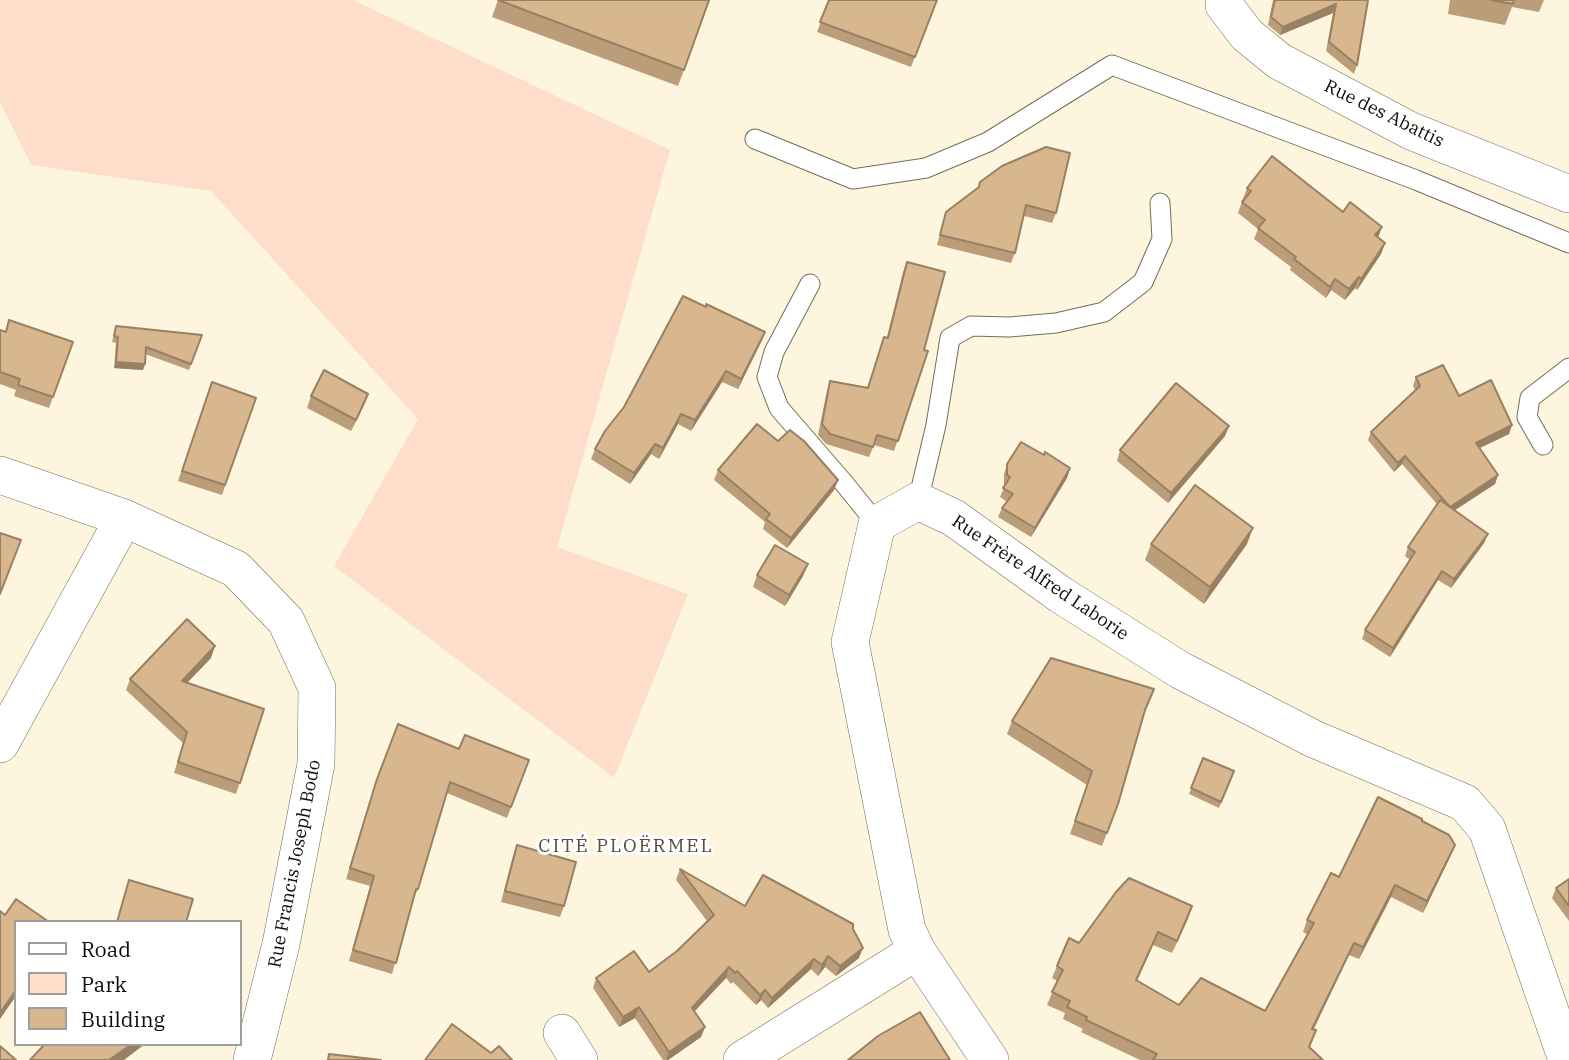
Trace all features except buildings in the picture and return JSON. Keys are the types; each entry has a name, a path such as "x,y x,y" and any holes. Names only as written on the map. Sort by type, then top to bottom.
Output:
{"street":[{"name":"Rue des Abattis","path":"1224,0 1224,5 1247,35 1279,61 1411,131 1569,194"},
{"name":"Rue Francis Joseph Bodo","path":"0,475 124,518 236,569 286,621 317,688 316,764 281,944 252,1060"},
{"path":"918,501 877,524 850,642 907,930 916,951 990,1060"},
{"name":"Rue Frère Alfred Laborie","path":"918,501 954,518 1061,595 1180,670 1314,739 1465,803 1487,829 1567,1060"},
{"path":"0,744 124,518"},
{"path":"742,1060 916,951"}],"lane":[{"path":"755,139 853,179 926,168 988,142 1112,65 1416,180 1569,243"},
{"path":"918,501 936,425 950,338 971,326 1009,327 1056,323 1104,312 1143,282 1162,239 1160,203"},
{"path":"810,284 774,352 767,377 779,408 877,524"},
{"path":"1543,445 1527,417 1530,398 1569,369"}],"green space":[{"path":"0,0 353,0 670,150 557,547 688,594 614,778 334,566 418,419 211,191 31,165 0,102"}],"district":[{"name":"CITÉ PLOËRMEL","path":"626,847"}]}
